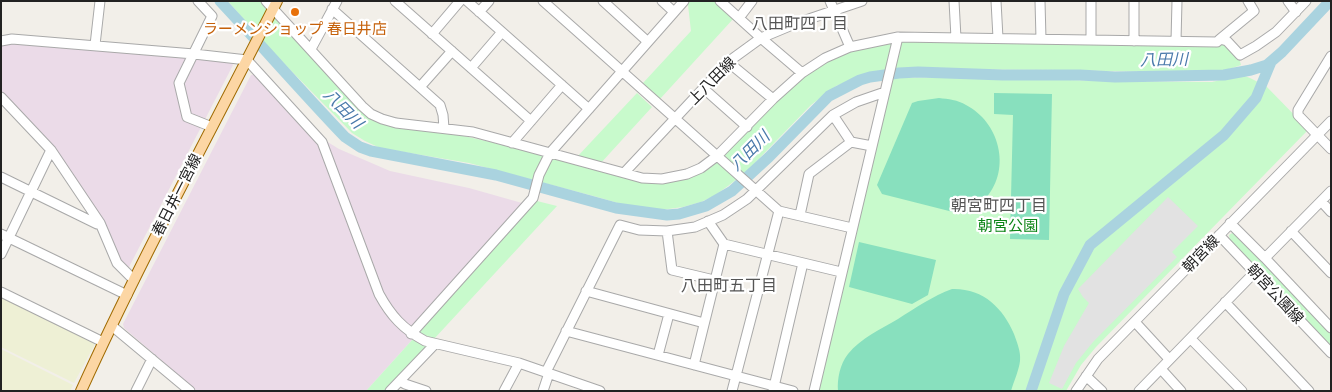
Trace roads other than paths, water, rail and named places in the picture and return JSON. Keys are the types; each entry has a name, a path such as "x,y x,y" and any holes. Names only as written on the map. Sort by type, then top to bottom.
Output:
{"main road":[{"name":"春日井一宮線","path":"81,391 103,342 272,6"}],"street":[{"path":"95,45 100,1"},
{"path":"198,1 212,16 179,84 186,117 212,127"},
{"path":"395,1 531,121"},
{"path":"432,34 460,1"},
{"path":"467,1 589,109"},
{"path":"479,12 489,1"},
{"path":"543,1 779,211 852,228"},
{"path":"603,1 648,42"},
{"path":"662,1 674,12"},
{"path":"411,334 533,198 539,175 550,153 684,1"},
{"path":"720,1 802,73"},
{"path":"739,18 752,1"},
{"path":"830,1 850,47"},
{"name":"上八田線","path":"624,173 728,62 761,38 797,23 862,1"},
{"path":"954,1 956,38"},
{"path":"996,1 998,38"},
{"path":"1040,1 1040,39"},
{"path":"1091,1 1091,40"},
{"path":"1134,1 1134,41"},
{"path":"1176,41 1177,1"},
{"path":"272,6 362,106 371,114 382,119 396,123 473,132 624,173 662,179 687,174 700,168 717,156 773,99 802,73 825,58 850,47 898,37 1217,42 1254,11 1248,1"},
{"path":"1288,1 1296,12"},
{"path":"1220,39 1227,41 1240,55 1276,32 1306,1"},
{"path":"311,49 334,5 440,105 444,128"},
{"path":"471,68 502,32"},
{"path":"814,391 898,37"},
{"path":"1,41 12,39 194,54 249,55 322,142 379,294 387,309 398,322 411,334 424,341 519,363 600,391"},
{"path":"420,87 452,51"},
{"path":"1331,56 1298,110 1298,115 1331,149"},
{"path":"728,62 773,99"},
{"path":"512,143 562,85"},
{"path":"703,88 747,127"},
{"path":"543,391 547,373 566,331 620,225 639,230 667,231 695,226 723,215 756,191 833,115 886,88"},
{"path":"1,97 52,150 100,224 118,263 134,280"},
{"path":"833,115 851,142 872,146"},
{"name":"朝宮線","path":"1076,391 1098,359 1331,121"},
{"path":"800,215 809,174 851,142"},
{"path":"1,254 5,236 31,192 52,150"},
{"path":"1,177 96,224 100,224"},
{"path":"1265,258 1331,191"},
{"path":"1321,201 1331,212"},
{"path":"732,391 779,211"},
{"path":"708,221 724,244 842,272"},
{"name":"朝宮公園線","path":"1230,223 1331,328"},
{"path":"667,231 672,270 714,280"},
{"path":"1291,231 1331,273"},
{"name":"朝宮公園線","path":"1219,235 1331,353"},
{"path":"5,236 127,295"},
{"path":"694,364 724,244"},
{"path":"773,388 803,263"},
{"path":"1139,391 1254,273"},
{"path":"586,291 704,323"},
{"path":"1,292 103,342"},
{"path":"1225,302 1309,391"},
{"path":"658,355 669,314"},
{"path":"1135,322 1169,359"},
{"path":"112,326 190,391"},
{"path":"566,331 694,364 773,388 793,391"},
{"path":"1191,339 1242,391"},
{"path":"390,391 434,344"},
{"path":"136,391 152,359"},
{"path":"504,391 519,363"},
{"path":"1161,370 1181,391"},
{"path":"1086,376 1102,391"},
{"path":"400,381 426,391"}],"waterway":[{"name":"八田川","path":"220,1 345,137 360,147 371,151 496,175 616,208 667,215 679,214 706,206 732,191 769,157 829,96 860,80 870,77 918,72 1115,77 1224,75 1267,65 1282,52 1330,1"},
{"path":"1031,391 1064,294 1090,245 1224,135 1256,98 1271,62"}],"place":[{"name":"ラーメンショップ 春日井店","path":"295,12"}],"district":[{"name":"八田町四丁目","path":"800,24"},
{"name":"朝宮町四丁目","path":"999,206"},
{"name":"八田町五丁目","path":"729,286"}],"park label":[{"name":"朝宮公園","path":"1008,226"}]}
